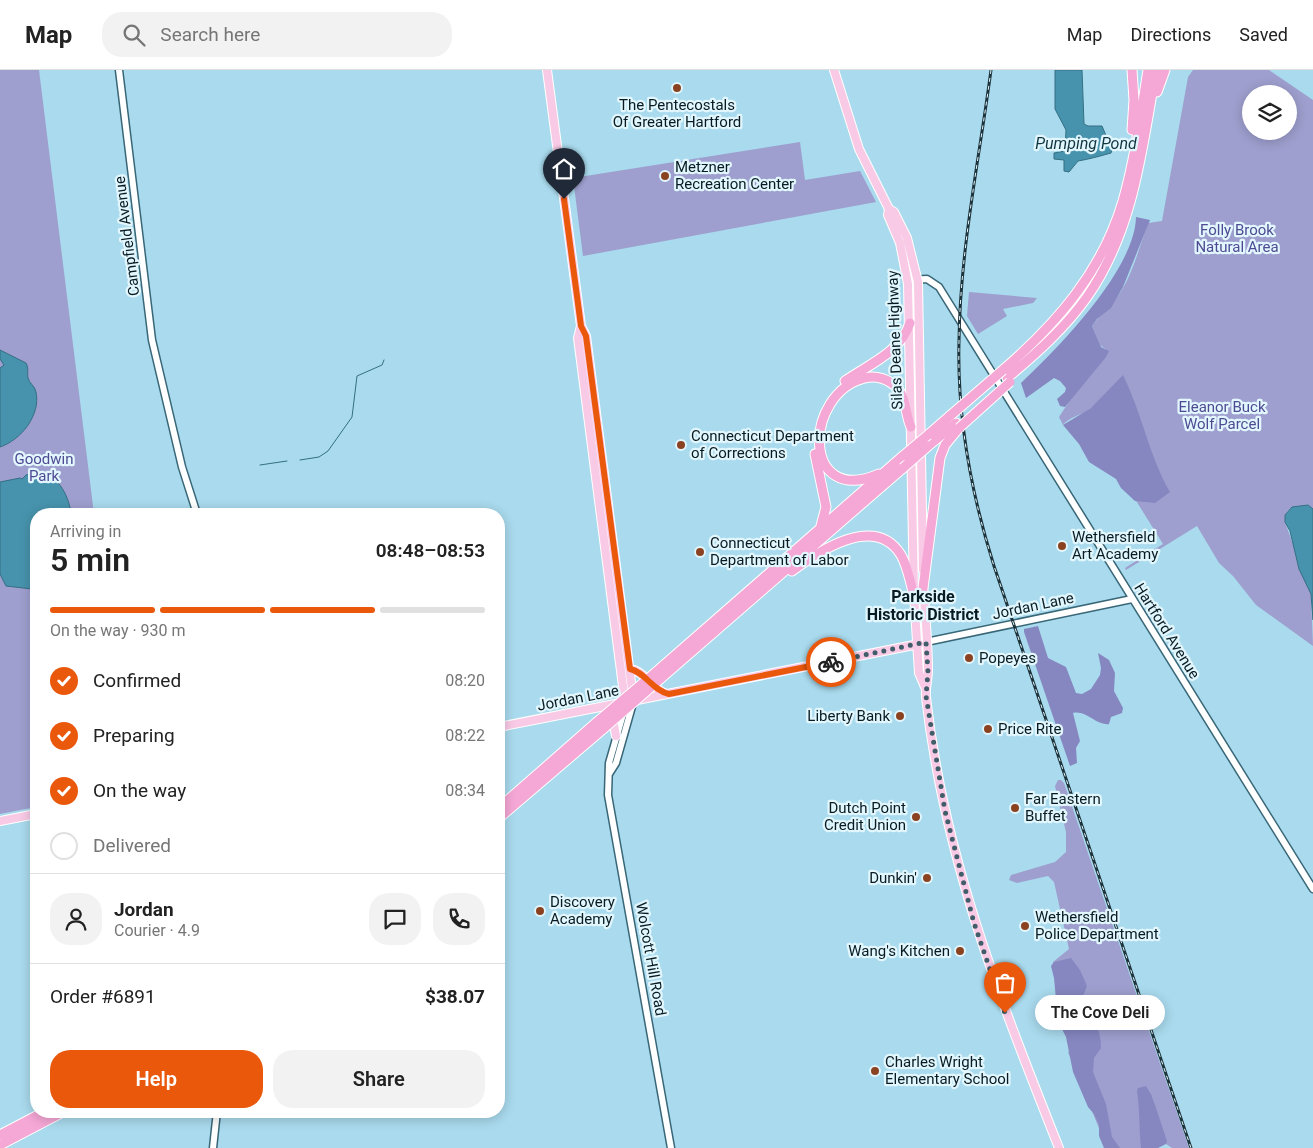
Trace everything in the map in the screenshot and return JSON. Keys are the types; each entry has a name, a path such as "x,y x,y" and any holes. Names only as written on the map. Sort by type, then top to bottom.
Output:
{"highway":[{"path":"1085,283 1108,231 1123,179 1133,121 1132,70"},
{"path":"792,565 794,551 928,435 955,422 1007,377 1085,283 1107,245 1123,201 1148,70"},
{"path":"657,676 759,594 1035,354 1080,306 1111,256 1130,207 1156,70"},
{"path":"1142,147 1150,131 1158,89 1165,70"},
{"path":"817,532 824,520 826,510 814,445 815,427 821,410 828,398 840,385 898,345 913,317"},
{"path":"888,470 870,478 854,481 843,480 831,473 823,462 819,448 820,428 826,410 837,395 852,383 866,377 879,378 890,382 899,390 911,427"},
{"path":"924,588 940,458 955,422"},
{"path":"505,803 792,565 844,541 861,537 876,538 888,544 900,554 914,595"},
{"path":"505,812 600,725"},
{"path":"0,1135 33,1118"},
{"path":"0,1144 51,1118"}],"main road":[{"path":"547,70 581,326"},
{"path":"834,70 859,149 889,208"},
{"name":"Silas Deane Highway","path":"889,208 894,212 907,238 917,279 913,317 911,427 914,595 921,680 925,687"},
{"name":"Silas Deane Highway","path":"889,208 888,215 900,243 913,317 928,672 925,687 940,784 965,892 999,997 1059,1148"},
{"name":"Wolcott Hill Road","path":"581,326 586,336 630,669 629,701"},
{"name":"Wolcott Hill Road","path":"581,326 578,338 629,701"},
{"name":"Jordan Lane","path":"505,726 926,642"},
{"path":"630,669 637,671 657,690 669,694"},
{"path":"592,709 609,718 615,726 616,736"},
{"path":"0,820 30,815"}],"street":[{"name":"Campfield Avenue","path":"119,70 152,340 168,397 182,467 195,508"},
{"name":"Hartford Avenue","path":"908,280 930,280 938,285 1313,889"},
{"name":"Jordan Lane","path":"926,642 1132,599"},
{"name":"Wolcott Hill Road","path":"615,754 616,736 629,701"},
{"name":"Wolcott Hill Road","path":"629,701 609,775 610,809 672,1148"},
{"path":"213,1148 216,1118"}],"green space":[{"name":"Goodwin Park","path":"0,70 39,70 93,508 30,508 30,808 0,814"},
{"path":"1193,70 1269,70 1291,85 1242,85 1242,140 1297,140 1297,89 1313,100 1313,509 1308,505 1292,507 1287,512 1285,522 1311,594 1313,646 1256,605 1233,576 1219,563 1197,526 1126,570 1125,568 1163,544 1097,438 1133,398 1123,376 1087,411 1063,425 1059,417 1078,388 1108,351 1100,345 1092,326 1115,300 1128,279 1148,223 1162,221 1188,77"},
{"path":"800,142 805,180 860,171 876,202 583,256 573,178"},
{"path":"969,292 1037,298 1033,303 1003,309 1007,316 978,334 967,316"},
{"path":"1058,780 1064,783 1189,1148 1172,1148 1166,1144 1152,1096 1147,1148 1107,1148 1068,1052 1100,1039 1089,1018 1077,1011 1084,996 1067,995 1053,962 1069,949 1054,882 1048,876 1017,883 1009,880 1011,875 1055,862 1066,852 1066,832 1055,786"}],"shaded area":[{"path":"1136,217 1150,220 1123,287 1111,308 1097,319 1092,326 1101,347 1109,351 1106,357 1065,407 1060,406 1057,399 1065,392 1066,388 1060,381 1054,378 1026,398 1021,383 1073,329 1109,284 1123,260 1132,238"},
{"path":"1123,375 1130,389 1156,464 1170,492 1155,503 1135,501 1121,488 1116,479 1089,462 1079,444 1063,425 1091,408"},
{"path":"1038,626 1048,658 1066,667 1076,693 1082,694 1091,689 1100,675 1101,668 1098,653 1109,660 1115,673 1114,691 1123,708 1122,713 1111,717 1109,724 1100,723 1083,714 1073,713 1080,741 1076,748 1077,763 1070,766 1024,632 1024,629"},
{"path":"1071,958 1080,970 1087,986 1077,1011 1088,1017 1097,1026 1100,1034 1101,1048 1094,1058 1093,1072 1106,1104 1112,1137 1120,1148 1104,1148 1099,1136 1099,1125 1088,1107 1073,1072 1066,1037 1058,1021 1051,966 1054,962"},
{"path":"1146,1086 1152,1096 1167,1141 1166,1144 1158,1148 1141,1148 1137,1091 1138,1088"}],"water":[{"name":"Pumping Pond","path":"1055,70 1082,70 1084,124 1088,126 1102,126 1112,150 1111,153 1078,161 1069,172 1064,171 1064,160 1054,159 1054,153 1065,151 1066,130 1055,109"},
{"path":"0,350 26,363 28,378 35,390 37,401 28,426 15,439 0,447 0,368 4,365 0,359"},
{"path":"42,473 55,480 64,492 70,508 30,508 30,589 6,586 0,574 0,482 22,479 26,475"},
{"path":"1308,505 1313,509 1313,620 1311,594 1299,569 1290,531 1285,522 1285,515 1292,507"}],"waterway":[{"path":"300,460 319,457 328,451 352,417 357,376 382,365 384,360"},
{"path":"260,465 287,461"}],"railway":[{"path":"991,70 966,239 960,307 960,398 972,483 994,566 1191,1148"}],"way so far":[{"path":"831,662 926,642 928,672 925,687 926,696 935,761 945,811 974,923 1005,1013"}],"place":[{"name":"The Pentecostals Of Greater Hartford","path":"677,88"},
{"name":"Metzner Recreation Center","path":"665,176"},
{"name":"Connecticut Department of Corrections","path":"681,445"},
{"name":"Wethersfield Art Academy","path":"1062,546"},
{"name":"Connecticut Department of Labor","path":"700,552"},
{"name":"Popeyes","path":"969,658"},
{"name":"Liberty Bank","path":"900,716"},
{"name":"Price Rite","path":"988,729"},
{"name":"Far Eastern Buffet","path":"1015,808"},
{"name":"Dutch Point Credit Union","path":"916,817"},
{"name":"Dunkin'","path":"927,878"},
{"name":"Discovery Academy","path":"540,911"},
{"name":"Wethersfield Police Department","path":"1025,926"},
{"name":"Wang's Kitchen","path":"960,951"},
{"name":"The Cove Deli","path":"1005,1013"},
{"name":"Charles Wright Elementary School","path":"875,1071"}],"district":[{"name":"Parkside Historic District","path":"923,605"}],"route":[{"path":"564,199 581,326 586,336 630,669 637,671 657,690 669,694 831,662"}],"park label":[{"name":"Folly Brook Natural Area","path":"1237,238"},
{"name":"Eleanor Buck Wolf Parcel","path":"1222,416"}]}
